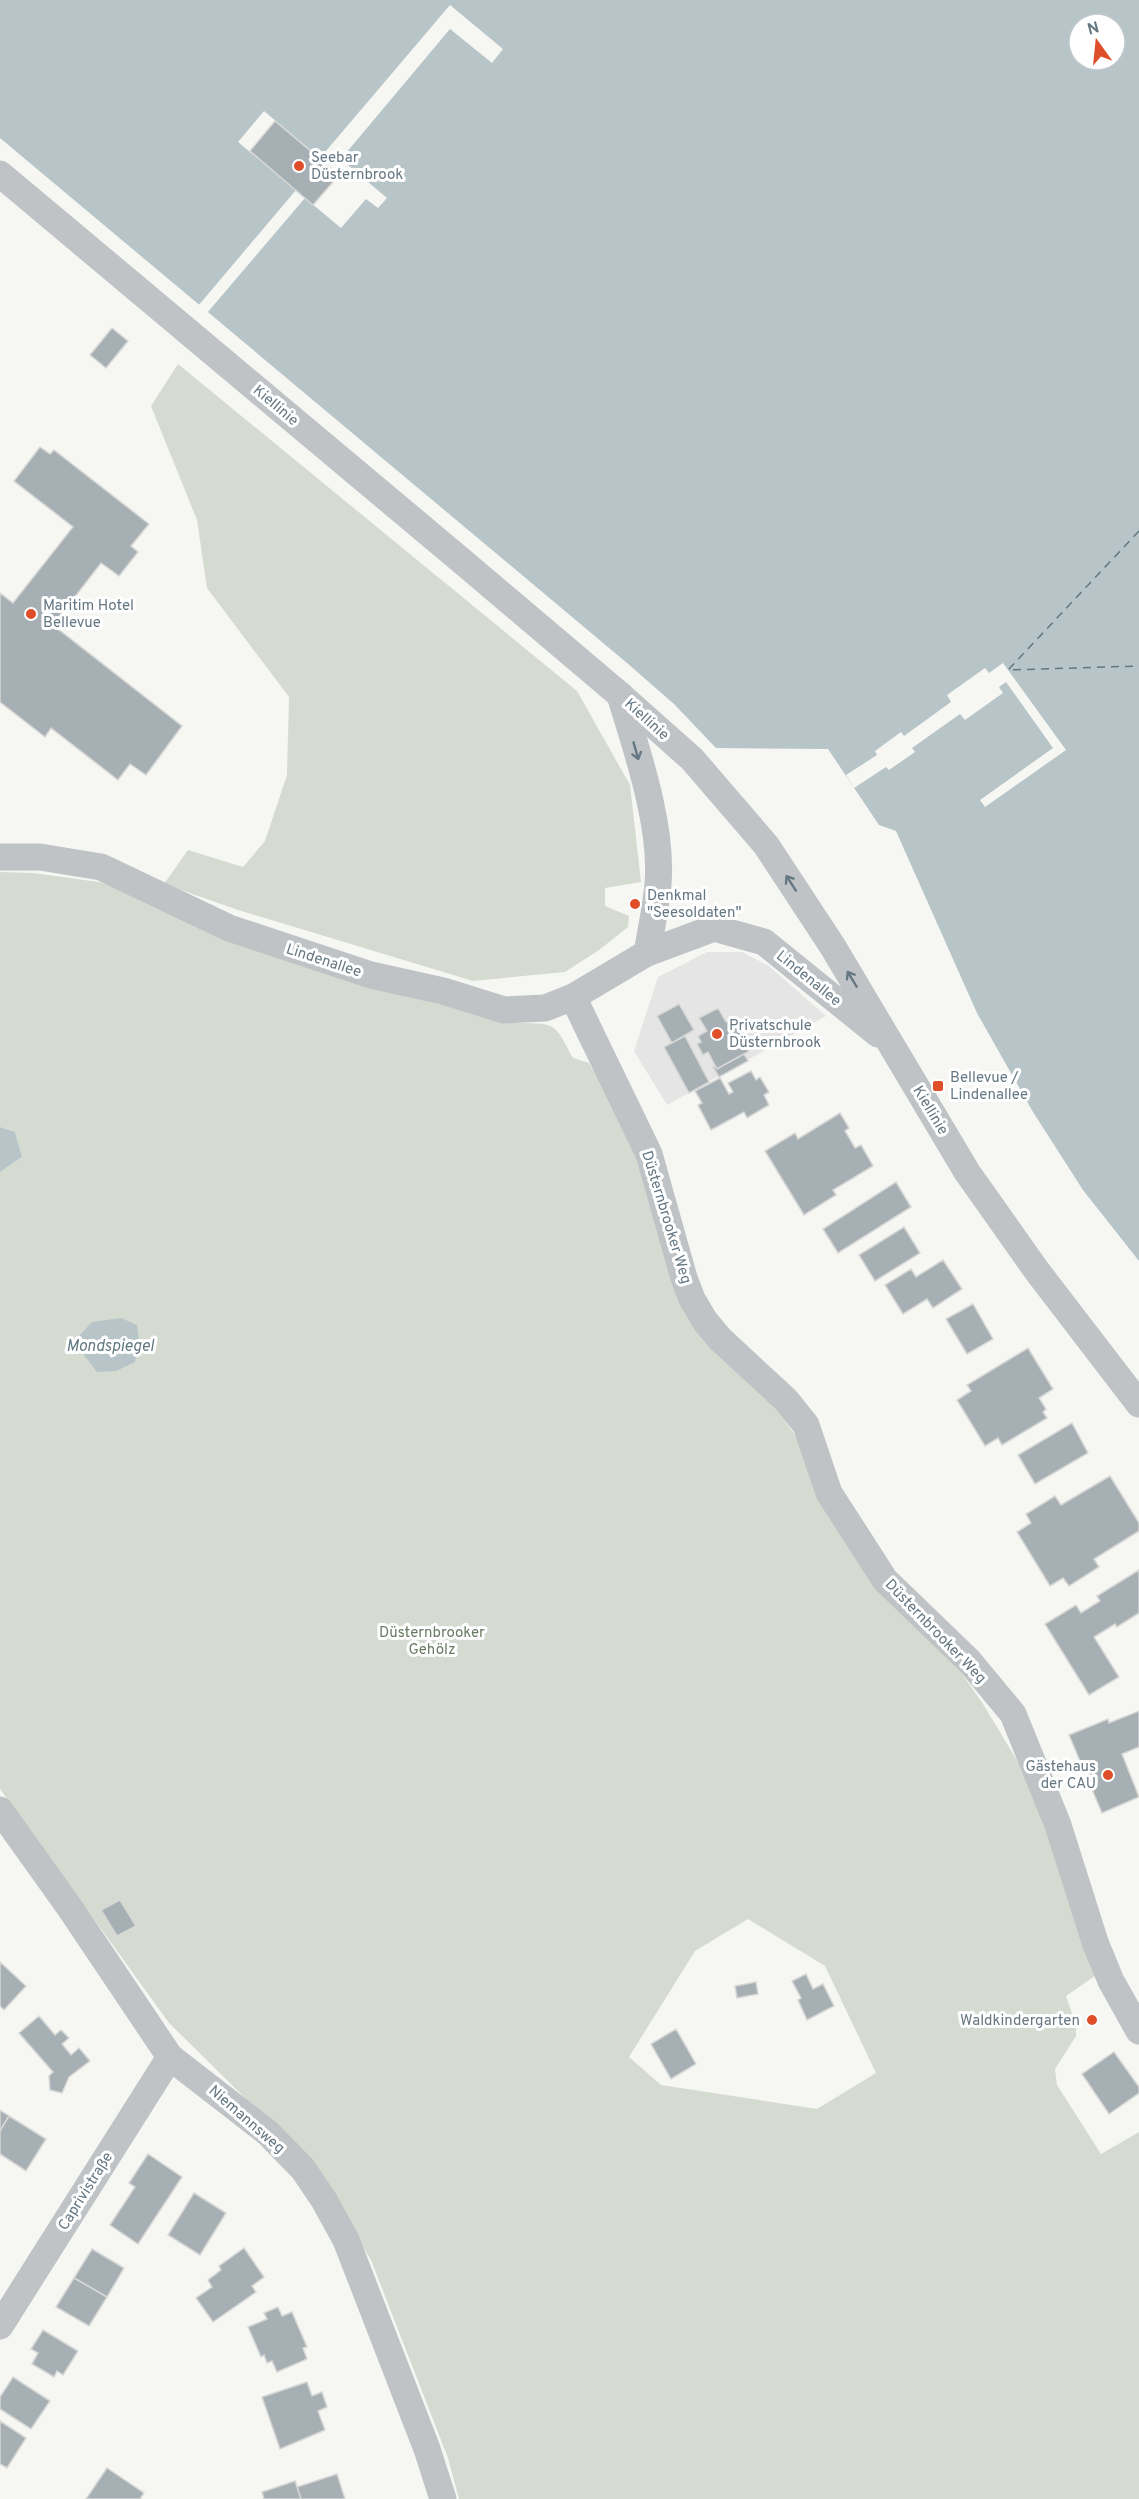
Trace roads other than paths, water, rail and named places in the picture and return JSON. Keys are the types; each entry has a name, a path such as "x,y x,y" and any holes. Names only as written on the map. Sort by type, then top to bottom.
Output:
{"street":[{"name":"Kiellinie","path":"0,174 620,694 692,759 766,845 833,947 968,1172 1037,1271 1139,1404"},
{"path":"620,694 645,782 655,831 658,882 647,952"},
{"name":"Lindenallee","path":"0,857 40,857 101,867 229,928 342,966 504,1010 545,1008 573,997 647,952 714,928 764,942 893,1047"},
{"name":"Düsternbrooker Weg","path":"573,997 649,1154 684,1278 692,1299 705,1321 720,1340 786,1400 807,1425 829,1493 885,1580 969,1661 1013,1714 1058,1825 1095,1942 1116,1989 1139,2031"},
{"name":"Niemannsweg","path":"0,1810 70,1908 170,2057 268,2133 303,2169 324,2200 346,2240 427,2449 443,2499"},
{"name":"Caprivistraße","path":"0,2326 170,2057"}],"water":[{"path":"0,0 1139,0 1139,1261 1083,1190 1033,1112 977,1013 896,831 879,825 828,749 716,748 674,704 0,138"},
{"path":"0,1127 15,1132 22,1157 0,1172"},
{"name":"Mondspiegel","path":"121,1318 137,1325 139,1342 135,1362 116,1371 97,1372 84,1355 80,1335 92,1322"}],"place":[{"name":"Seebar Düsternbrook","path":"299,166"},
{"name":"Maritim Hotel Bellevue","path":"31,614"},
{"name":"Denkmal \"Seesoldaten\"","path":"635,904"},
{"name":"Privatschule Düsternbrook","path":"717,1034"},
{"name":"Bellevue / Lindenallee","path":"938,1086"},
{"name":"Gästehaus der CAU","path":"1108,1775"},
{"name":"Waldkindergarten","path":"1092,2020"}],"park label":[{"name":"Düsternbrooker Gehölz","path":"432,1640"}]}
